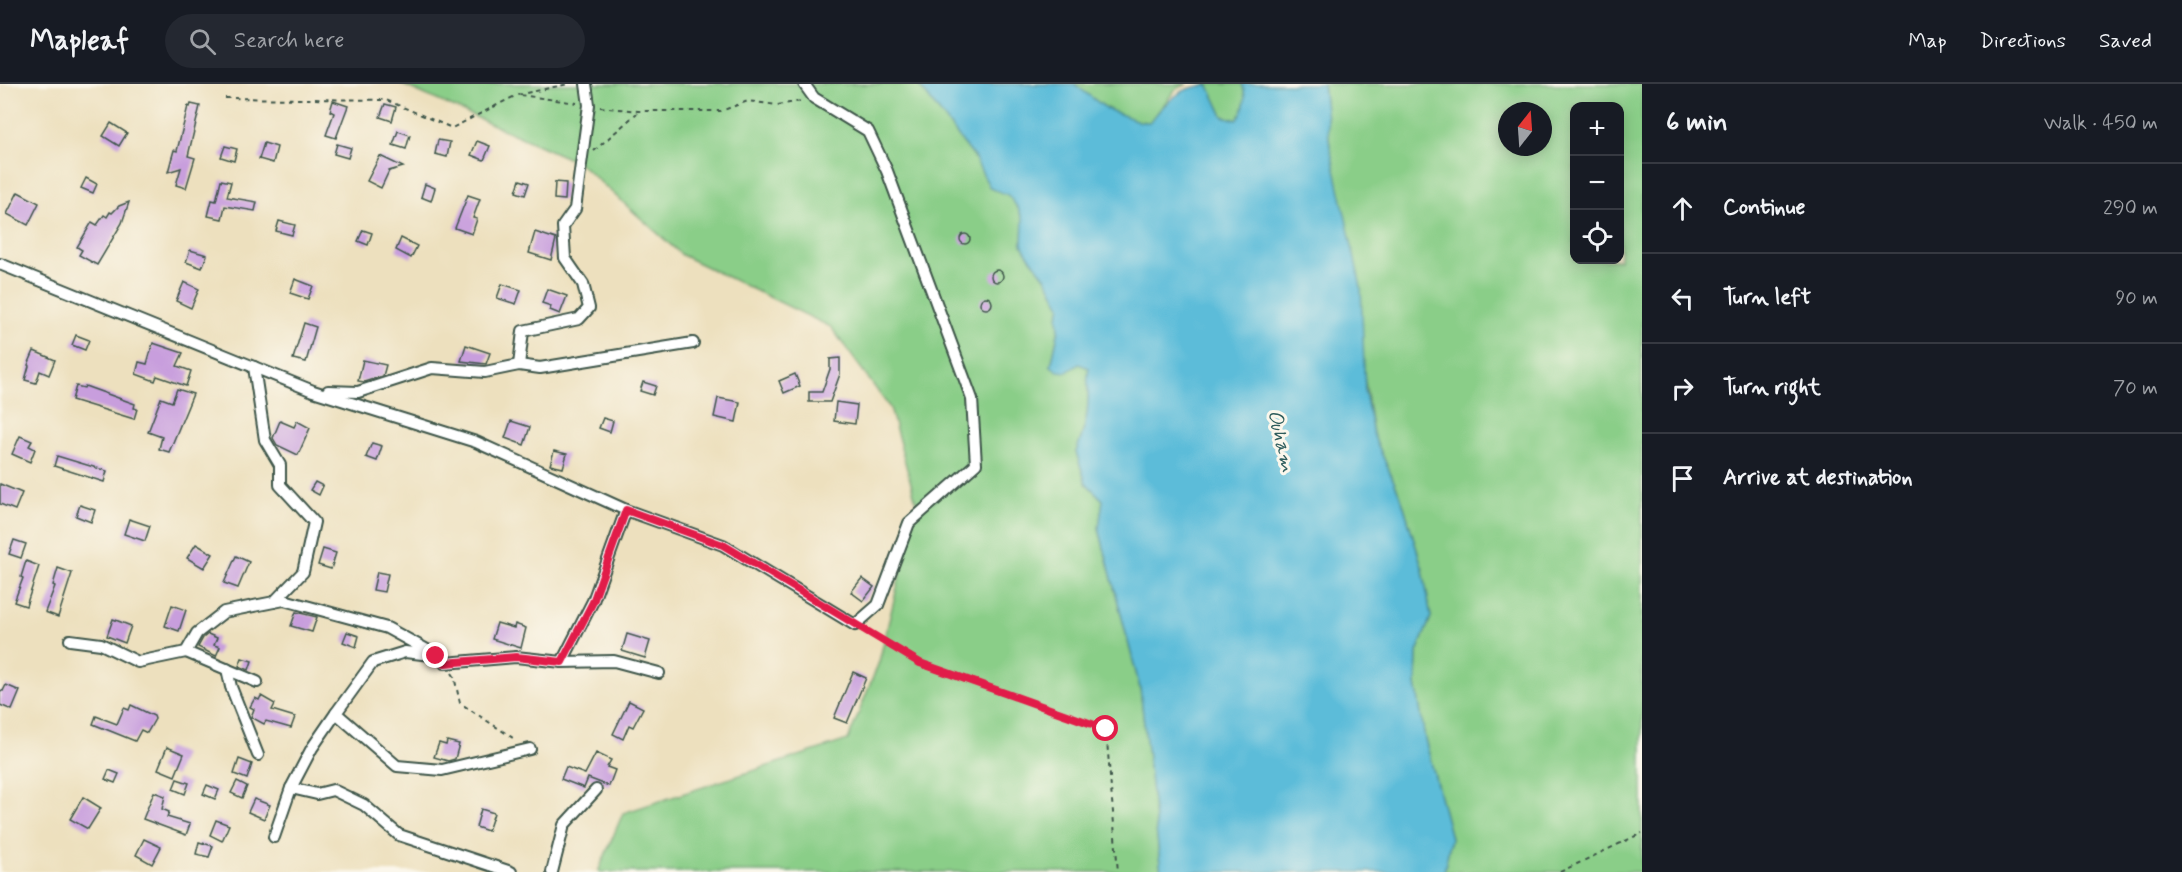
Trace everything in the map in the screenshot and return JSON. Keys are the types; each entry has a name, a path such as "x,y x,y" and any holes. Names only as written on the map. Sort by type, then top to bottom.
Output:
{"street":[{"path":"519,365 523,331 579,319 589,308 583,284 565,258 563,226 575,209 589,105 586,84"},
{"path":"0,264 313,391 476,442 626,510 723,545 855,625 878,605 909,523 976,464 972,399 887,171 868,131 814,98 804,84"},
{"path":"313,391 358,392 432,368 485,372 519,365 540,368 693,343"},
{"path":"254,367 265,440 280,465 280,485 314,522 303,572 272,604"},
{"path":"562,662 593,602 626,510"},
{"path":"186,652 197,633 224,612 284,600 387,628 440,659"},
{"path":"70,640 101,645 138,662 186,652 257,682"},
{"path":"274,837 291,788 312,748 373,662 405,652 440,659 516,657 562,662 614,661 659,673"},
{"path":"227,669 231,687 258,755"},
{"path":"336,713 397,766 442,770 530,749"},
{"path":"291,788 317,794 333,790 364,805 399,835 511,872"},
{"path":"552,872 564,825 597,790"}],"path":[{"path":"225,98 386,100 453,128 518,95 568,84"},
{"path":"518,95 638,111 721,111 748,101 777,105 814,98"},
{"path":"581,158 596,150 638,111"},
{"path":"855,625 920,663 1106,729 1118,872"},
{"path":"440,659 454,676 460,703 530,749"},
{"path":"1560,872 1642,833"}],"green space":[{"path":"401,84 918,84 974,157 990,188 1009,195 1018,208 1023,220 1022,244 1045,277 1061,306 1058,316 1059,329 1051,366 1073,367 1079,363 1089,368 1087,414 1076,452 1086,483 1103,500 1099,529 1140,688 1161,872 598,872 623,813 848,740 879,662 917,505 890,408 831,327 682,255 579,163"},
{"path":"1074,84 1187,84 1176,89 1150,122 1119,115"},
{"path":"1205,84 1242,84 1244,103 1237,120 1223,116 1209,86"},
{"path":"1323,84 1642,84 1642,872 1444,872 1451,838 1425,739 1416,684 1417,652 1431,617 1423,570 1402,500 1373,434 1330,147"}],"water":[{"name":"Ouham","path":"918,84 1074,84 1107,109 1141,122 1150,122 1175,96 1199,86 1209,86 1223,116 1237,120 1244,103 1242,84 1323,84 1330,147 1361,287 1365,392 1373,434 1402,500 1423,570 1431,617 1417,652 1416,684 1425,739 1451,838 1444,872 1161,872 1140,688 1099,528 1103,500 1086,483 1076,452 1087,414 1089,368 1079,364 1067,372 1058,371 1051,366 1059,329 1058,316 1061,306 1045,277 1022,244 1023,220 1018,208 1008,195 990,188 974,157"}],"building":[{"path":"333,101 348,106 336,138 326,135 334,113 330,111"},
{"path":"191,104 200,106 188,156 195,158 186,188 176,185 181,168 168,172 174,150 177,151 188,106 190,107"},
{"path":"385,104 396,107 392,121 380,117"},
{"path":"111,123 127,133 119,146 103,136"},
{"path":"398,131 410,135 406,149 393,145"},
{"path":"438,140 450,142 447,157 435,154"},
{"path":"477,141 490,146 484,160 471,155"},
{"path":"264,143 277,147 273,163 259,159"},
{"path":"337,144 351,148 348,158 334,154"},
{"path":"225,146 237,149 234,161 221,157"},
{"path":"380,156 403,167 389,171 381,188 367,181"},
{"path":"86,178 97,184 93,193 81,188"},
{"path":"221,180 231,182 227,197 257,202 255,211 225,206 222,219 208,216 212,200 216,201"},
{"path":"520,180 529,183 525,195 516,192"},
{"path":"555,182 566,183 565,200 554,199"},
{"path":"425,184 435,188 431,201 421,197"},
{"path":"18,192 39,203 28,225 7,214"},
{"path":"468,195 480,199 473,218 477,219 472,234 455,228"},
{"path":"129,202 122,223 97,265 79,255 82,250 77,247 92,222 97,225 104,215 107,217 110,212 112,213 119,206"},
{"path":"279,221 295,225 292,235 276,231"},
{"path":"363,230 372,233 368,245 358,241"},
{"path":"535,232 556,239 551,260 529,253"},
{"path":"965,234 969,235 969,243 965,244 961,243 960,239 961,235"},
{"path":"401,238 417,246 411,258 396,250"},
{"path":"190,250 207,255 202,268 186,262"},
{"path":"999,270 1002,271 1002,281 995,282 992,281 991,274 992,271"},
{"path":"295,279 313,286 308,299 290,293"},
{"path":"184,282 199,289 191,308 176,301"},
{"path":"502,284 521,290 516,304 497,298"},
{"path":"547,289 567,296 560,314 550,310 551,306 542,303"},
{"path":"986,297 992,303 986,309 980,303"},
{"path":"304,323 316,327 306,362 293,359"},
{"path":"76,335 89,340 85,350 72,345"},
{"path":"153,343 183,353 177,366 191,371 186,386 157,376 155,381 136,374 139,362 147,364"},
{"path":"466,345 490,353 486,364 461,361"},
{"path":"34,351 55,360 49,375 40,371 36,383 25,380"},
{"path":"840,358 840,374 830,402 809,402 809,392 822,392 830,369 830,359"},
{"path":"363,360 386,365 383,376 364,382 358,381"},
{"path":"795,374 800,386 784,393 779,381"},
{"path":"643,382 656,386 653,395 640,391"},
{"path":"76,386 84,388 85,386 135,404 134,408 137,409 134,419 72,400"},
{"path":"177,389 193,394 169,452 159,449 162,437 148,432 161,398 172,402"},
{"path":"718,398 740,402 736,422 714,417"},
{"path":"836,402 857,405 855,424 834,421"},
{"path":"603,418 613,421 610,432 599,428"},
{"path":"280,421 294,427 297,421 310,428 298,455 277,445 273,438"},
{"path":"511,421 530,427 524,445 505,438"},
{"path":"20,436 32,441 29,446 35,449 30,462 12,454"},
{"path":"372,443 382,446 377,461 366,457"},
{"path":"554,451 567,454 563,468 550,465"},
{"path":"57,456 107,471 104,482 54,466"},
{"path":"315,482 323,486 319,495 310,490"},
{"path":"0,484 22,493 15,510 0,504"},
{"path":"80,505 95,510 91,522 76,516"},
{"path":"129,519 150,526 145,541 124,534"},
{"path":"14,540 26,544 21,558 9,554"},
{"path":"196,544 213,554 204,568 187,558"},
{"path":"323,549 336,553 331,569 318,565"},
{"path":"236,556 249,562 238,588 224,583"},
{"path":"26,561 39,566 26,606 14,602 23,578 21,577"},
{"path":"58,568 72,573 58,617 45,612 55,586 53,585"},
{"path":"377,572 388,574 384,592 373,590"},
{"path":"862,578 874,587 863,601 851,592"},
{"path":"172,605 186,610 179,631 165,626"},
{"path":"296,612 317,617 312,632 291,626"},
{"path":"113,619 131,626 125,643 107,636"},
{"path":"497,623 514,628 515,624 526,628 521,648 492,639"},
{"path":"347,632 359,636 356,647 343,642"},
{"path":"208,634 217,638 214,645 220,647 216,656 198,647"},
{"path":"627,634 650,641 645,658 622,651"},
{"path":"242,658 252,661 249,670 239,666"},
{"path":"853,672 866,678 847,723 834,718"},
{"path":"6,685 20,691 12,710 0,705 0,690 3,691"},
{"path":"261,696 275,704 272,710 295,717 291,728 266,721 264,724 251,717 254,709 250,707 255,698 259,700"},
{"path":"629,701 643,708 633,727 629,725 623,739 613,734"},
{"path":"131,705 154,716 155,719 147,733 141,730 135,741 93,724 96,716 117,724 124,708 129,710"},
{"path":"447,741 459,744 455,759 448,761 434,757 439,743 446,745"},
{"path":"167,747 184,754 175,776 158,769"},
{"path":"596,753 611,760 607,767 615,770 609,786 588,778 584,788 561,779 566,767 585,774"},
{"path":"239,759 252,764 247,779 234,774"},
{"path":"109,770 119,774 115,783 105,779"},
{"path":"177,779 189,783 185,794 173,789"},
{"path":"237,781 247,786 242,798 231,793"},
{"path":"207,785 219,790 215,799 203,794"},
{"path":"154,792 165,796 162,809 169,812 167,817 190,824 186,835 143,819"},
{"path":"83,797 101,808 88,829 70,819"},
{"path":"254,799 270,805 264,819 248,812"},
{"path":"481,809 494,813 488,831 476,827"},
{"path":"216,820 229,825 222,841 210,835"},
{"path":"144,839 161,847 152,864 136,855"},
{"path":"199,842 213,846 209,857 196,854"}],"route":[{"path":"436,656 445,663 516,657 562,662 593,602 626,510 723,545 920,663 1106,729"}]}
